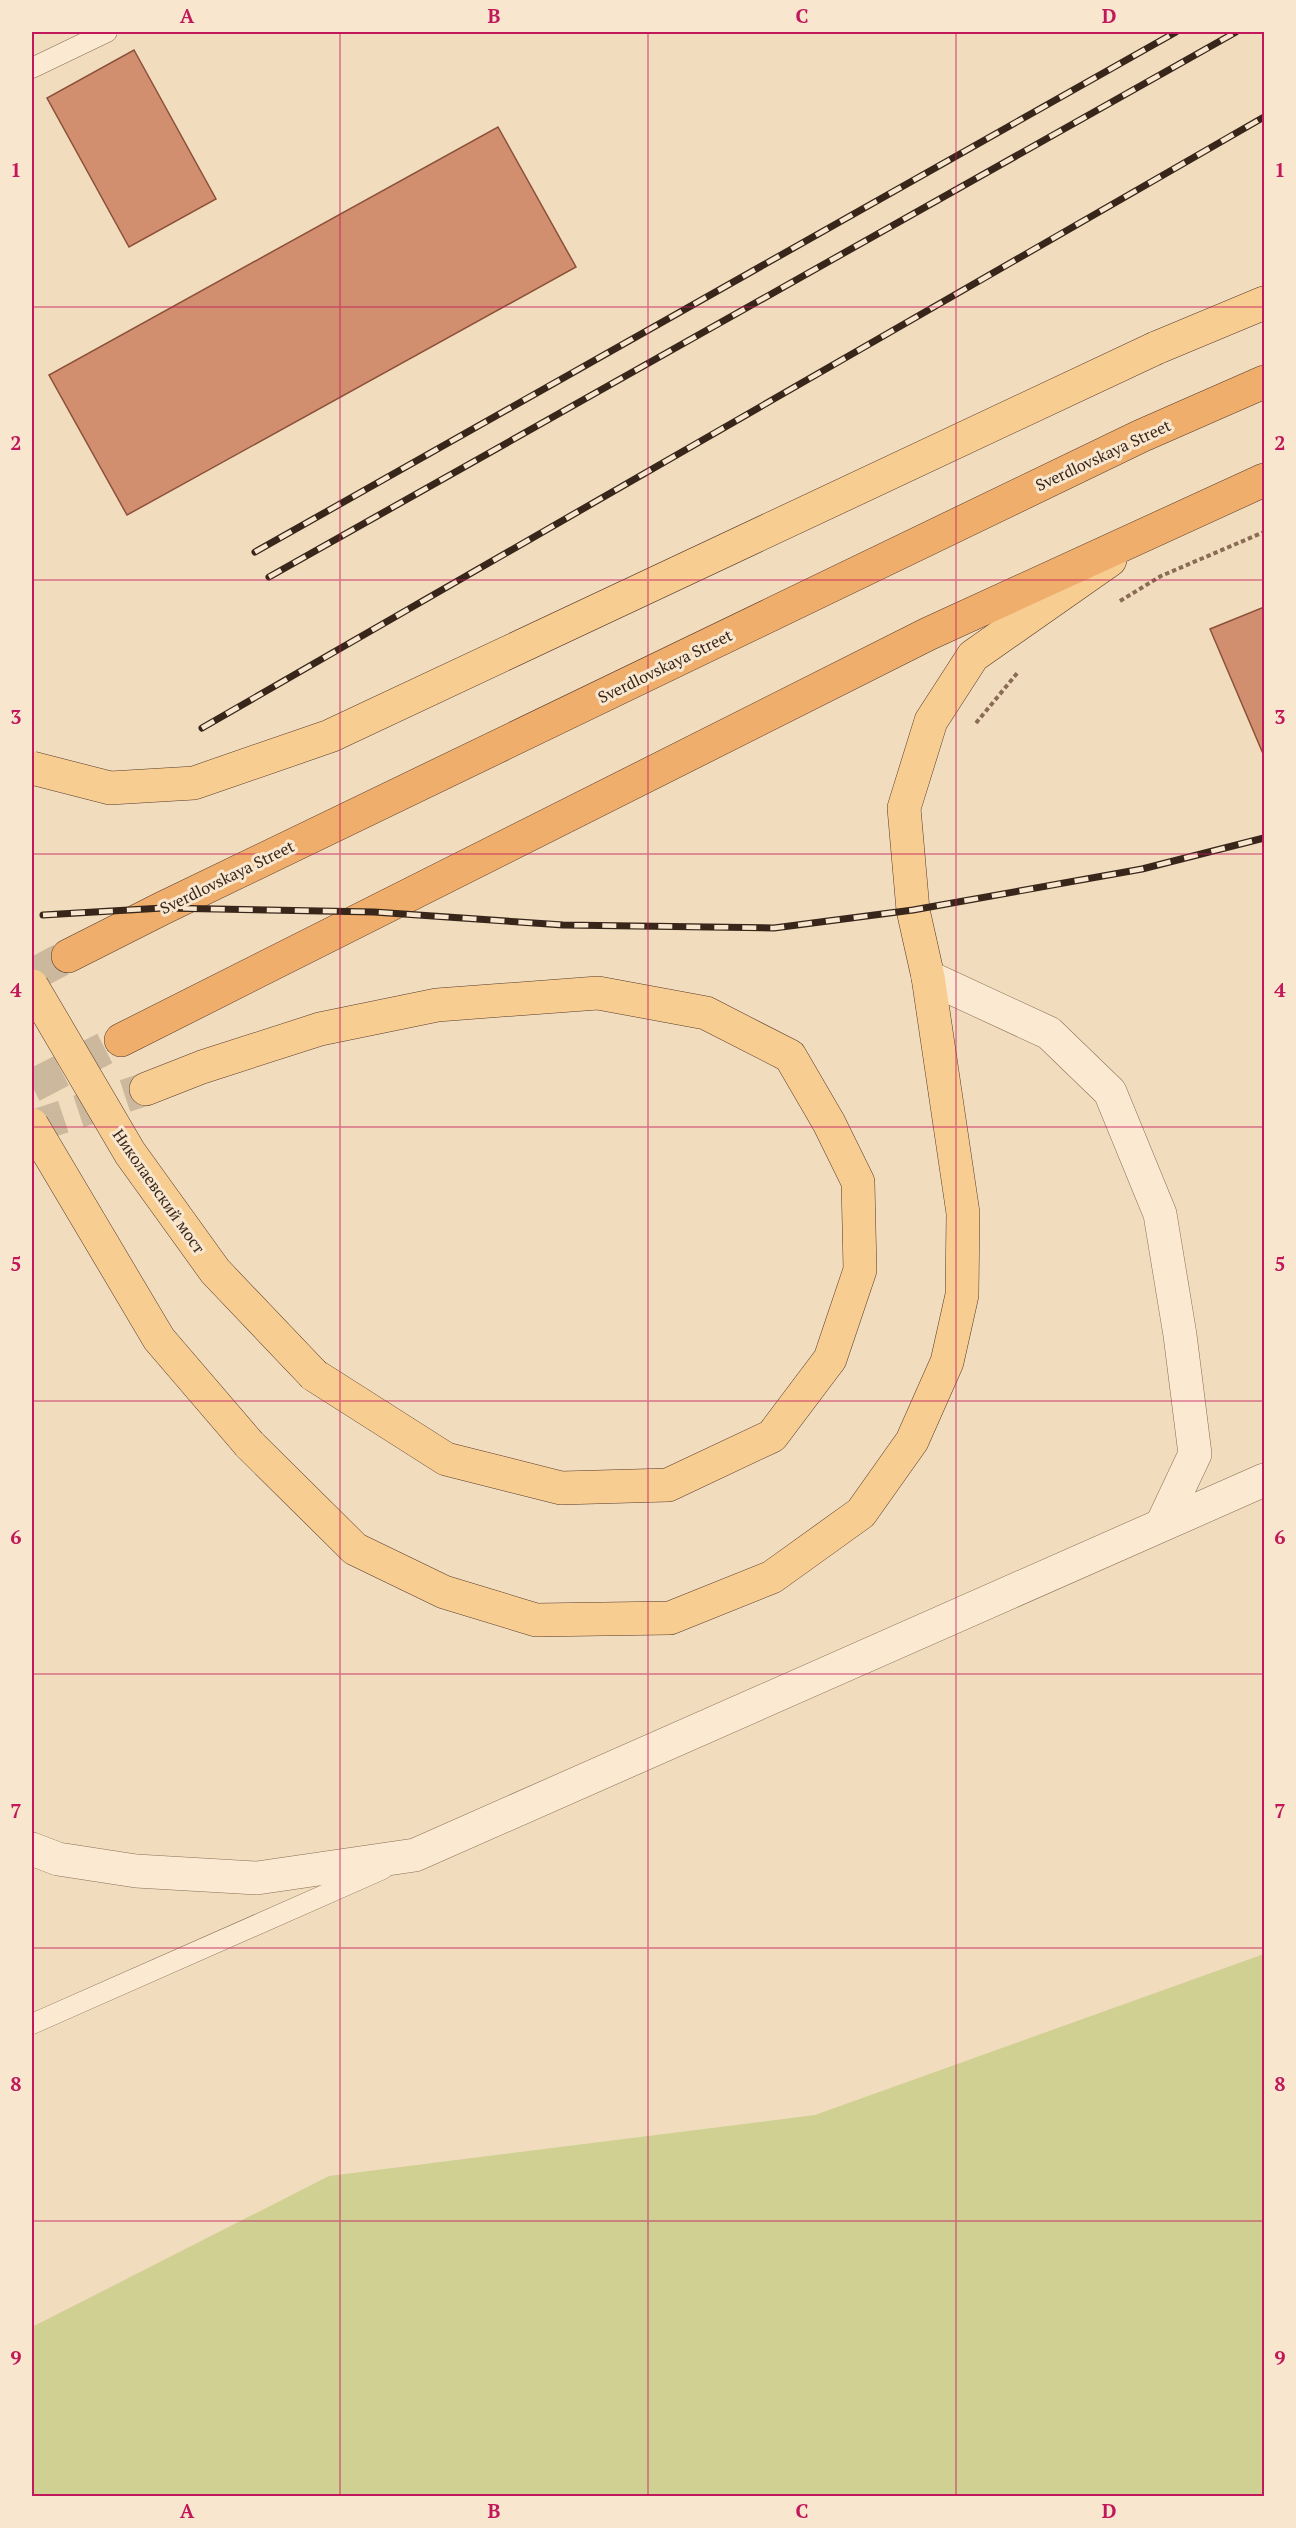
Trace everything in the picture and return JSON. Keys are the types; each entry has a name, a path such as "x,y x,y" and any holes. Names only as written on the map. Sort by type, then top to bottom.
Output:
{"highway":[{"name":"Sverdlovskaya Street","path":"68,956 1131,441 1264,382"},
{"path":"122,1040 917,639 1157,527 1264,480"}],"main road":[{"path":"32,768 110,788 194,783 330,736 1156,348 1264,303"},
{"path":"32,1125 159,1339 249,1444 355,1549 444,1592 536,1620 670,1618 772,1577 861,1513 912,1441 947,1362 962,1295 963,1213 928,976 913,910 903,808 931,721 974,656 1157,527"},
{"name":"Николаевский мост","path":"32,986 130,1153 215,1270 314,1375 446,1459 561,1488 668,1485 772,1436 830,1359 860,1270 858,1182 829,1123 790,1056 706,1013 598,993 437,1005 320,1029 202,1067 146,1089"}],"street":[{"path":"928,976 1049,1033 1110,1092 1160,1215 1180,1335 1195,1454 1162,1524"},
{"path":"32,1849 58,1859 136,1871 257,1878 415,1855 1264,1480"}],"lane":[{"path":"32,68 107,32"},
{"path":"32,2024 415,1855"}],"path":[{"path":"1112,606 1161,576 1264,532"},
{"path":"974,727 1026,662"}],"green space":[{"path":"1264,1954 1264,2496 32,2496 32,2327 329,2176 815,2115"}],"building":[{"path":"134,50 216,199 129,247 47,98"},
{"path":"498,127 576,267 127,515 49,375"},
{"path":"1264,607 1264,756 1210,629"}],"tunnel":[{"path":"32,975 68,956"},
{"path":"32,1086 121,1040"},
{"path":"32,1127 146,1089"}],"railway":[{"path":"255,552 1176,32"},
{"path":"269,577 1236,32"},
{"path":"202,728 1264,117"},
{"path":"43,915 163,908 374,912 563,925 774,928 913,910 1142,869 1264,838"}]}
